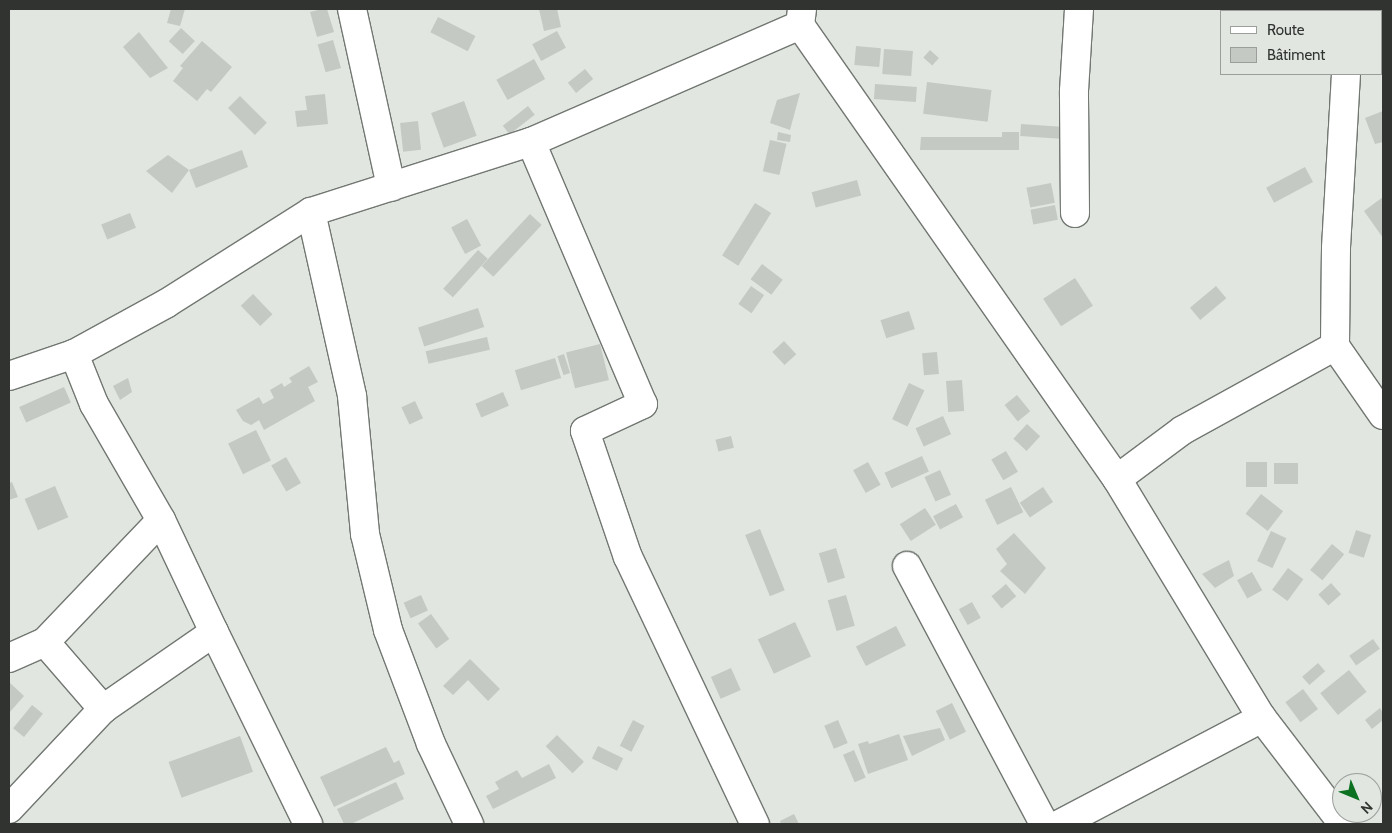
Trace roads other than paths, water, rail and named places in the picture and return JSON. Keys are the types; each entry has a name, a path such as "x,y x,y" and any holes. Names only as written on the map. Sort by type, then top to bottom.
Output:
{"street":[{"path":"352,9 391,187"},
{"path":"1075,213 1074,91 1079,9"},
{"path":"9,376 74,354 167,303 311,212 532,142 801,17 1117,479 1262,718 1343,824"},
{"path":"1346,75 1336,248 1334,346 1383,415"},
{"path":"532,142 643,404 585,431 628,557 755,824"},
{"path":"311,212 352,396 365,534 388,630 431,744 469,824"},
{"path":"1117,479 1184,430 1334,346"},
{"path":"74,354 94,404 161,520 308,824"},
{"path":"9,658 45,642 161,520"},
{"path":"907,566 1044,824"},
{"path":"9,809 103,708 214,632"},
{"path":"45,642 103,708"},
{"path":"1060,824 1262,718"}]}
